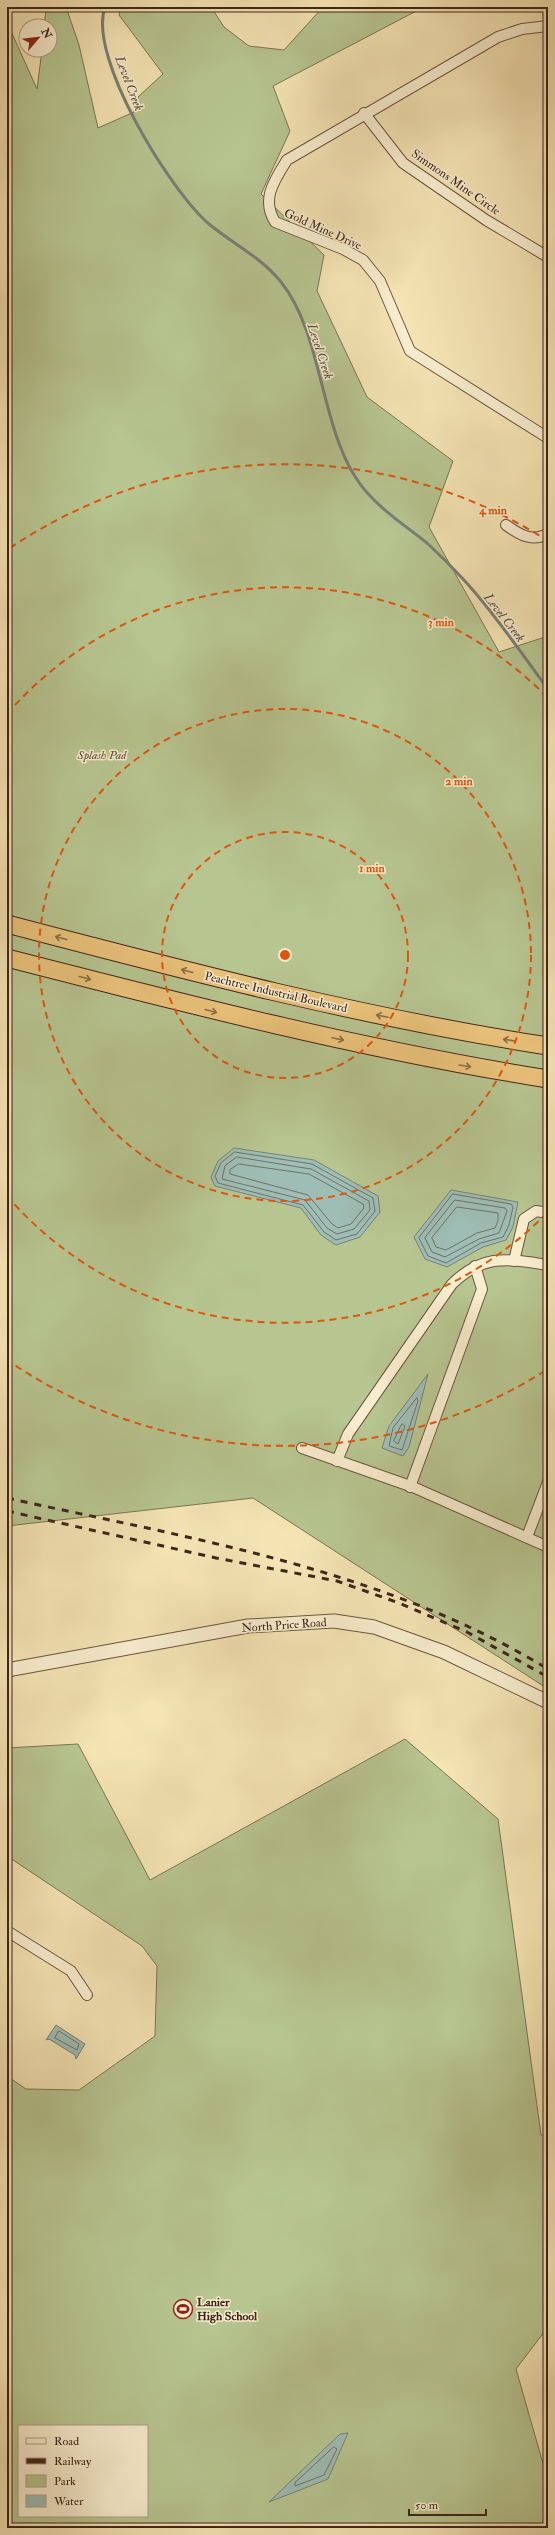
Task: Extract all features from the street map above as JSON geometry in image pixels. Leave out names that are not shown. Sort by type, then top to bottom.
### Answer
[{"type":"highway","name":"Peachtree Industrial Boulevard","points":[[7,924],[232,983],[458,1032],[548,1046]]},
{"type":"highway","points":[[7,958],[224,1014],[452,1064],[548,1079]]},
{"type":"street","name":"Gold Mine Drive","points":[[548,26],[522,29],[498,37],[364,113],[287,160],[272,184],[267,203],[275,222],[343,249],[363,260],[380,281],[410,351],[548,438]]},
{"type":"street","name":"Simmons Mine Circle","points":[[364,113],[403,163],[486,220],[548,257]]},
{"type":"street","points":[[506,525],[529,538],[548,534]]},
{"type":"street","points":[[514,1261],[524,1219],[536,1211],[548,1213]]},
{"type":"street","points":[[337,1461],[348,1434],[452,1284],[475,1266],[495,1259],[548,1265]]},
{"type":"street","points":[[410,1487],[482,1289],[475,1266]]},
{"type":"street","points":[[302,1448],[410,1487],[548,1547]]},
{"type":"street","points":[[527,1537],[548,1482]]},
{"type":"street","name":"North Price Road","points":[[7,1670],[248,1626],[334,1621],[374,1626],[444,1652],[548,1702]]},
{"type":"street","points":[[7,1931],[71,1971],[87,1995]]},
{"type":"green space","name":"Splash Pad","points":[[49,7],[66,7],[79,45],[98,128],[134,112],[138,97],[163,74],[119,15],[121,7],[211,7],[224,27],[249,46],[284,50],[323,7],[424,7],[273,86],[290,131],[261,194],[324,255],[317,291],[367,397],[453,461],[429,527],[499,652],[548,636],[548,1689],[253,1498],[7,1526],[7,27],[10,29],[18,47],[18,58],[23,58],[37,89],[41,58],[58,58],[58,18],[45,18],[46,10]]},
{"type":"green space","points":[[405,1739],[498,1819],[541,2135],[548,2135],[548,2327],[516,2369],[548,2481],[548,2528],[7,2528],[7,2076],[26,2089],[79,2090],[155,2036],[157,1966],[142,1946],[7,1856],[7,1748],[78,1744],[150,1880]]},
{"type":"water","points":[[234,1148],[314,1160],[378,1196],[380,1212],[360,1237],[336,1245],[321,1235],[301,1208],[215,1186],[211,1177],[218,1161]]},
{"type":"water","points":[[451,1190],[518,1202],[513,1227],[506,1240],[483,1247],[447,1267],[425,1259],[414,1237]]},
{"type":"water","points":[[428,1374],[409,1447],[403,1456],[382,1448],[389,1426]]},
{"type":"water","points":[[56,2025],[85,2044],[76,2059],[75,2055],[49,2039],[46,2040]]},
{"type":"water","points":[[348,2433],[328,2479],[269,2502],[340,2434]]},
{"type":"waterway","name":"Level Creek","points":[[105,7],[103,29],[108,58],[120,89],[136,122],[174,184],[193,208],[209,224],[265,265],[281,282],[295,303],[305,326],[335,431],[344,456],[356,478],[379,505],[427,543],[463,579],[496,619],[548,689]]},
{"type":"railway","points":[[7,1498],[216,1544],[285,1561],[353,1582],[420,1606],[485,1635],[548,1669]]},
{"type":"railway","points":[[7,1511],[216,1558],[337,1581],[399,1603],[467,1632],[548,1677]]},
{"type":"place","name":"Lanier High School","points":[[183,2309]]}]
